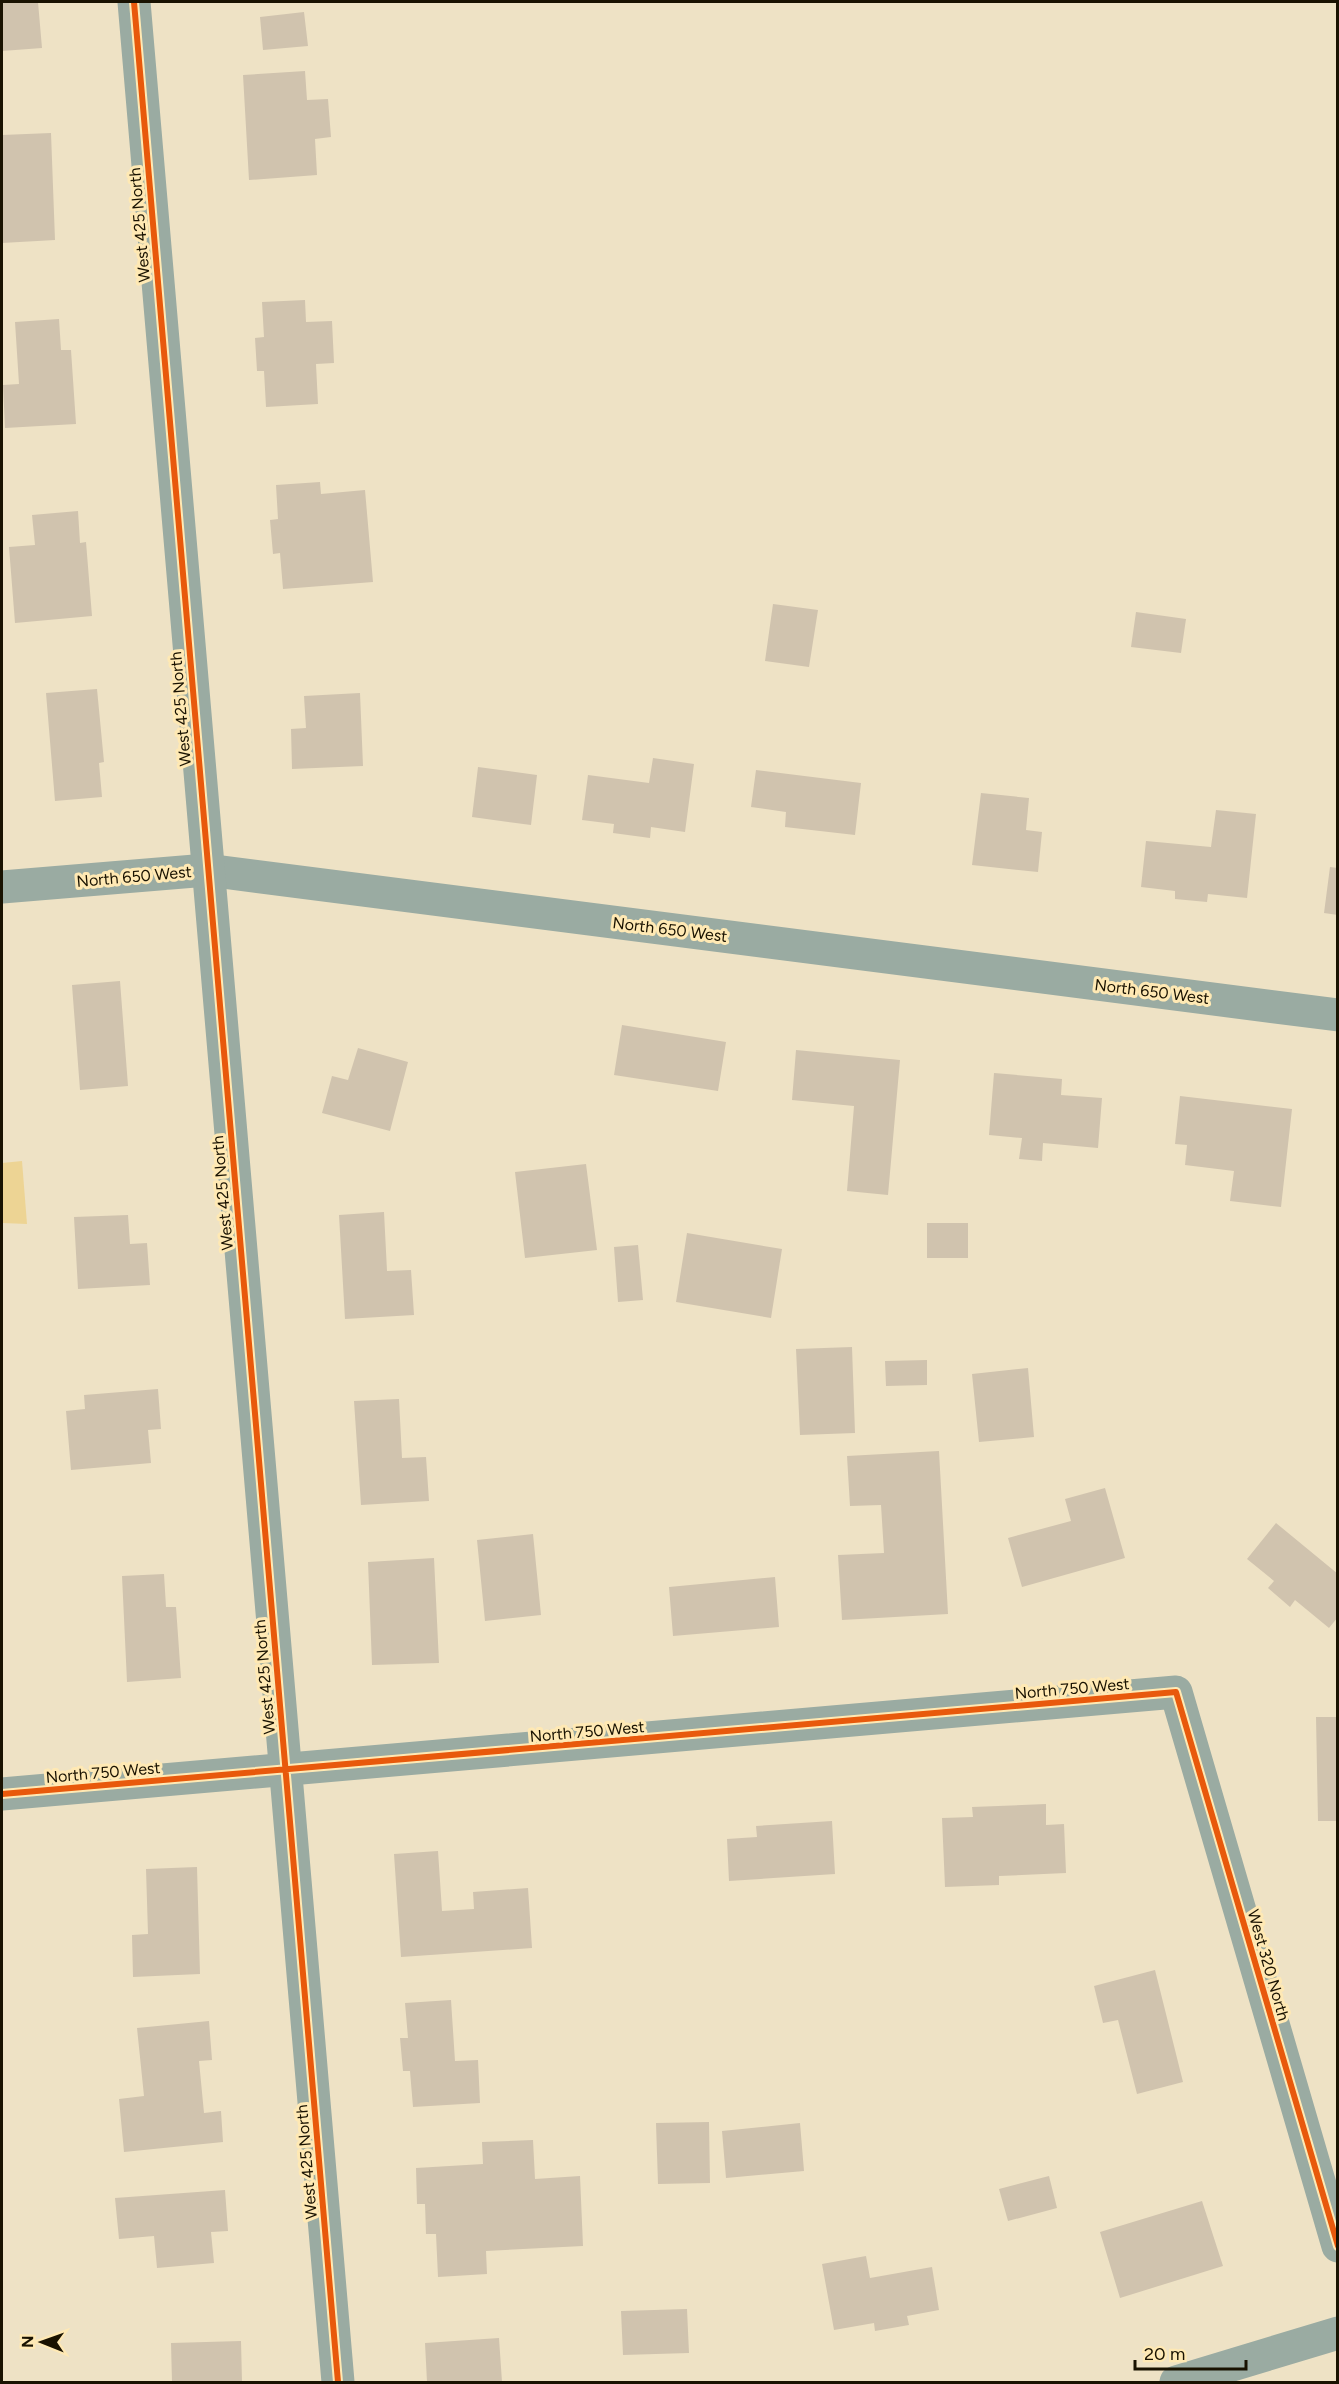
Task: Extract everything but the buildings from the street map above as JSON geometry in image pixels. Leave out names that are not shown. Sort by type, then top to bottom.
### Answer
[{"type":"street","name":"West 425 North","points":[[134,2],[338,2382]]},
{"type":"street","name":"North 650 West","points":[[2,887],[207,870],[1338,1015]]},
{"type":"street","name":"North 750 West","points":[[2,1794],[1176,1692]]},
{"type":"street","name":"West 320 North","points":[[1176,1692],[1338,2246]]},
{"type":"street","points":[[1176,2382],[1338,2333]]},
{"type":"shaded area","points":[[22,1161],[27,1224],[2,1223],[2,1163]]},
{"type":"cycle path","points":[[134,2],[338,2382]]},
{"type":"cycle path","points":[[2,1794],[1176,1692],[1338,2246]]}]
